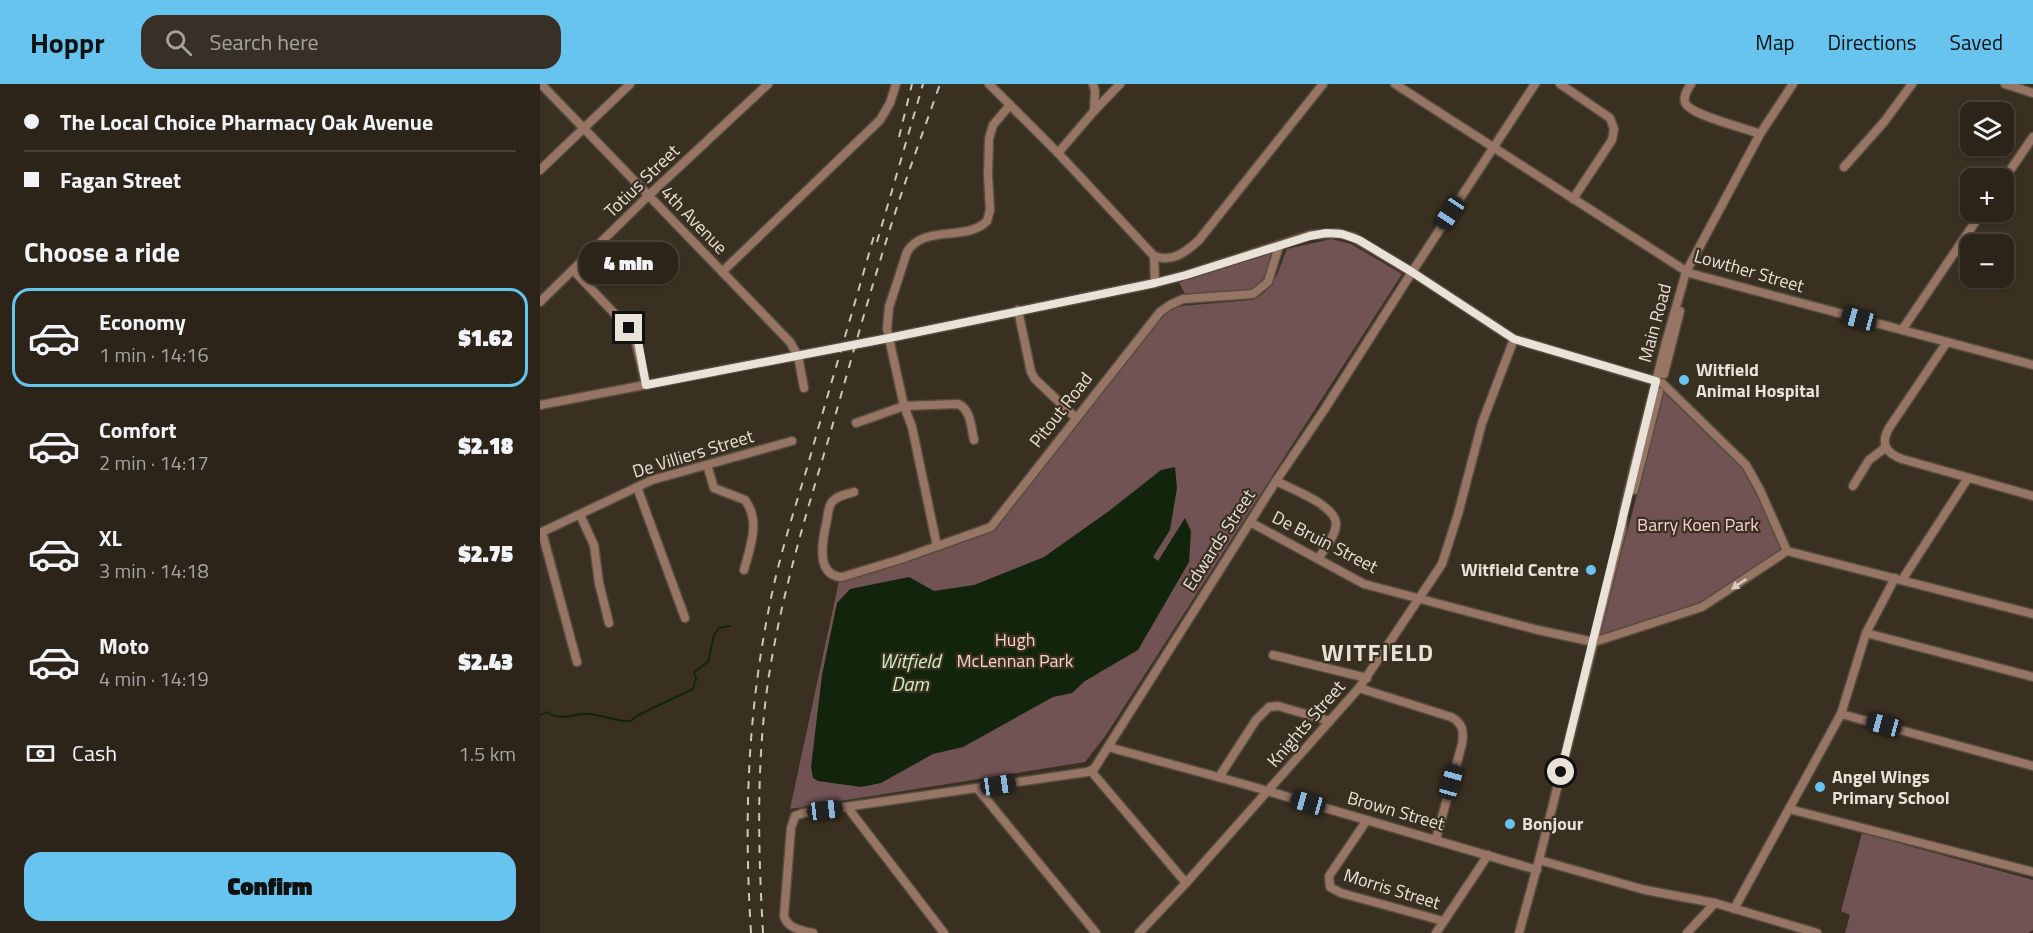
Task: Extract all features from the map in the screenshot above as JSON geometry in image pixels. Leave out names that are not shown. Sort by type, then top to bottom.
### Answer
[{"type":"street","name":"4th Avenue","points":[[541,84],[790,342],[798,356],[804,388]]},
{"type":"street","points":[[540,170],[630,84]]},
{"type":"street","name":"Totius Street","points":[[540,302],[648,196],[768,84]]},
{"type":"street","points":[[722,272],[880,120],[890,103],[896,84]]},
{"type":"street","points":[[989,84],[1058,153],[1085,185],[1154,256],[1162,259],[1174,257],[1189,250],[1199,240],[1323,84]]},
{"type":"street","points":[[1093,84],[1094,111]]},
{"type":"street","points":[[1058,153],[1120,84]]},
{"type":"street","name":"Lowther Street","points":[[1395,84],[1494,149],[1688,270],[2033,365]]},
{"type":"street","name":"Edwards Street","points":[[1090,771],[1108,747],[1276,481],[1535,84]]},
{"type":"street","points":[[1560,84],[1610,118],[1614,129],[1612,140],[1574,199]]},
{"type":"street","points":[[1691,84],[1684,100],[1692,111],[1760,134]]},
{"type":"street","name":"Main Road","points":[[1519,933],[1537,870],[1622,529],[1628,516],[1688,270],[1760,134],[1793,84]]},
{"type":"street","points":[[1844,167],[1884,122],[1912,84]]},
{"type":"street","points":[[2004,84],[2033,93]]},
{"type":"street","points":[[937,546],[912,427],[904,406],[889,338],[887,321],[889,308],[911,245],[922,238],[978,228],[989,219],[989,139],[993,125],[1011,105]]},
{"type":"street","points":[[2012,168],[2033,137]]},
{"type":"street","points":[[1902,330],[1975,222]]},
{"type":"street","points":[[540,405],[889,338],[1155,283],[1317,234],[1342,234],[1359,240],[1412,272],[1514,339],[1659,382],[1746,465],[1765,499],[1787,551]]},
{"type":"street","name":"Pitout Road","points":[[854,492],[838,497],[829,506],[822,553],[827,569],[836,576],[842,577],[991,527],[1160,312],[1170,304],[1186,299],[1253,294],[1268,282],[1280,246]]},
{"type":"street","points":[[1154,256],[1155,283]]},
{"type":"street","points":[[573,270],[634,334],[638,341],[646,385]]},
{"type":"street","points":[[1018,310],[1031,372],[1035,379],[1076,418]]},
{"type":"street","name":"Knights Street","points":[[1139,933],[1359,688],[1442,564],[1447,553],[1479,431],[1514,339]]},
{"type":"street","points":[[1853,486],[1872,456],[1885,445],[1889,428],[1947,342]]},
{"type":"street","points":[[856,423],[904,406],[949,403],[963,406],[968,412],[974,440]]},
{"type":"street","name":"De Villiers Street","points":[[541,533],[637,487],[666,476],[792,441]]},
{"type":"street","points":[[1885,445],[1892,455],[1902,459],[2033,496]]},
{"type":"street","points":[[707,465],[714,488],[745,500],[748,504],[754,532],[744,570]]},
{"type":"street","points":[[1734,909],[1841,714],[1866,633],[1899,579],[1968,478]]},
{"type":"street","points":[[1276,481],[1326,507],[1335,518],[1335,531],[1318,559]]},
{"type":"street","points":[[637,487],[685,618]]},
{"type":"street","points":[[580,514],[594,544],[598,583],[609,623]]},
{"type":"street","name":"De Bruin Street","points":[[1251,522],[1361,582],[1594,642]]},
{"type":"street","points":[[541,533],[578,662]]},
{"type":"street","points":[[1594,642],[1702,607],[1787,551],[2033,614]]},
{"type":"street","points":[[1866,633],[2033,677]]},
{"type":"street","points":[[1273,655],[1366,678]]},
{"type":"street","points":[[1359,688],[1451,717],[1462,729],[1462,744],[1436,839]]},
{"type":"street","points":[[1219,777],[1256,720],[1269,707],[1278,706],[1330,721]]},
{"type":"street","points":[[1841,714],[2033,766]]},
{"type":"street","name":"Brown Street","points":[[1108,747],[1367,819],[1537,870]]},
{"type":"street","points":[[813,933],[791,927],[786,923],[784,916],[791,828],[795,816],[1090,771],[1186,883]]},
{"type":"street","points":[[977,788],[1096,933]]},
{"type":"street","points":[[848,808],[944,933]]},
{"type":"street","points":[[1789,808],[2033,872]]},
{"type":"street","name":"Morris Street","points":[[1367,819],[1329,876],[1330,887],[1341,893],[1443,921],[1488,855]]},
{"type":"street","points":[[1539,860],[1645,890],[1715,903],[1789,930],[1817,933]]},
{"type":"street","points":[[1687,933],[1715,903]]},
{"type":"street","points":[[1436,933],[1443,921]]},
{"type":"green space","name":"Hugh McLennan Park","points":[[1331,239],[1351,244],[1402,274],[1106,735],[1085,762],[790,809],[839,581],[991,530],[1158,316],[1181,306],[1252,300],[1260,296],[1271,285],[1287,249]]},
{"type":"green space","points":[[1276,252],[1260,286],[1250,291],[1186,296],[1179,282]]},
{"type":"green space","name":"Barry Koen Park","points":[[1664,387],[1746,472],[1784,548],[1698,605],[1598,637],[1632,514]]},
{"type":"green space","points":[[1862,833],[2033,880],[2033,930],[2028,933],[1845,933],[1850,915],[1841,911]]},
{"type":"water","name":"Witfield Dam","points":[[1175,467],[1177,488],[1170,530],[1153,557],[1158,561],[1185,518],[1191,531],[1189,562],[1138,650],[1085,681],[1072,693],[1053,697],[963,747],[933,754],[881,783],[861,787],[818,781],[813,778],[811,767],[822,675],[837,603],[850,589],[909,577],[934,591],[974,585],[1044,557],[1109,511],[1161,470]]},
{"type":"waterway","points":[[540,715],[547,712],[561,717],[590,714],[631,721],[638,715],[693,689],[696,679],[694,672],[708,662],[714,635],[719,628],[730,626]]},
{"type":"railway","points":[[899,137],[912,84]]},
{"type":"railway","points":[[877,242],[923,84]]},
{"type":"railway","points":[[763,933],[759,836],[760,772],[765,707],[774,644],[804,524],[880,261],[940,84]]},
{"type":"railway","points":[[751,933],[748,851],[749,770],[762,649],[781,555],[875,232]]},
{"type":"place","name":"Witfield Animal Hospital","points":[[1684,380]]},
{"type":"place","name":"Witfield Centre","points":[[1591,570]]},
{"type":"place","name":"Angel Wings Primary School","points":[[1820,787]]},
{"type":"place","name":"Bonjour","points":[[1510,824]]},
{"type":"district","name":"WITFIELD","points":[[1378,653]]},
{"type":"route","points":[[629,328],[638,341],[646,385],[1155,283],[1310,236],[1337,233],[1353,237],[1412,272],[1514,339],[1656,381],[1623,515],[1622,529],[1561,772]]}]
